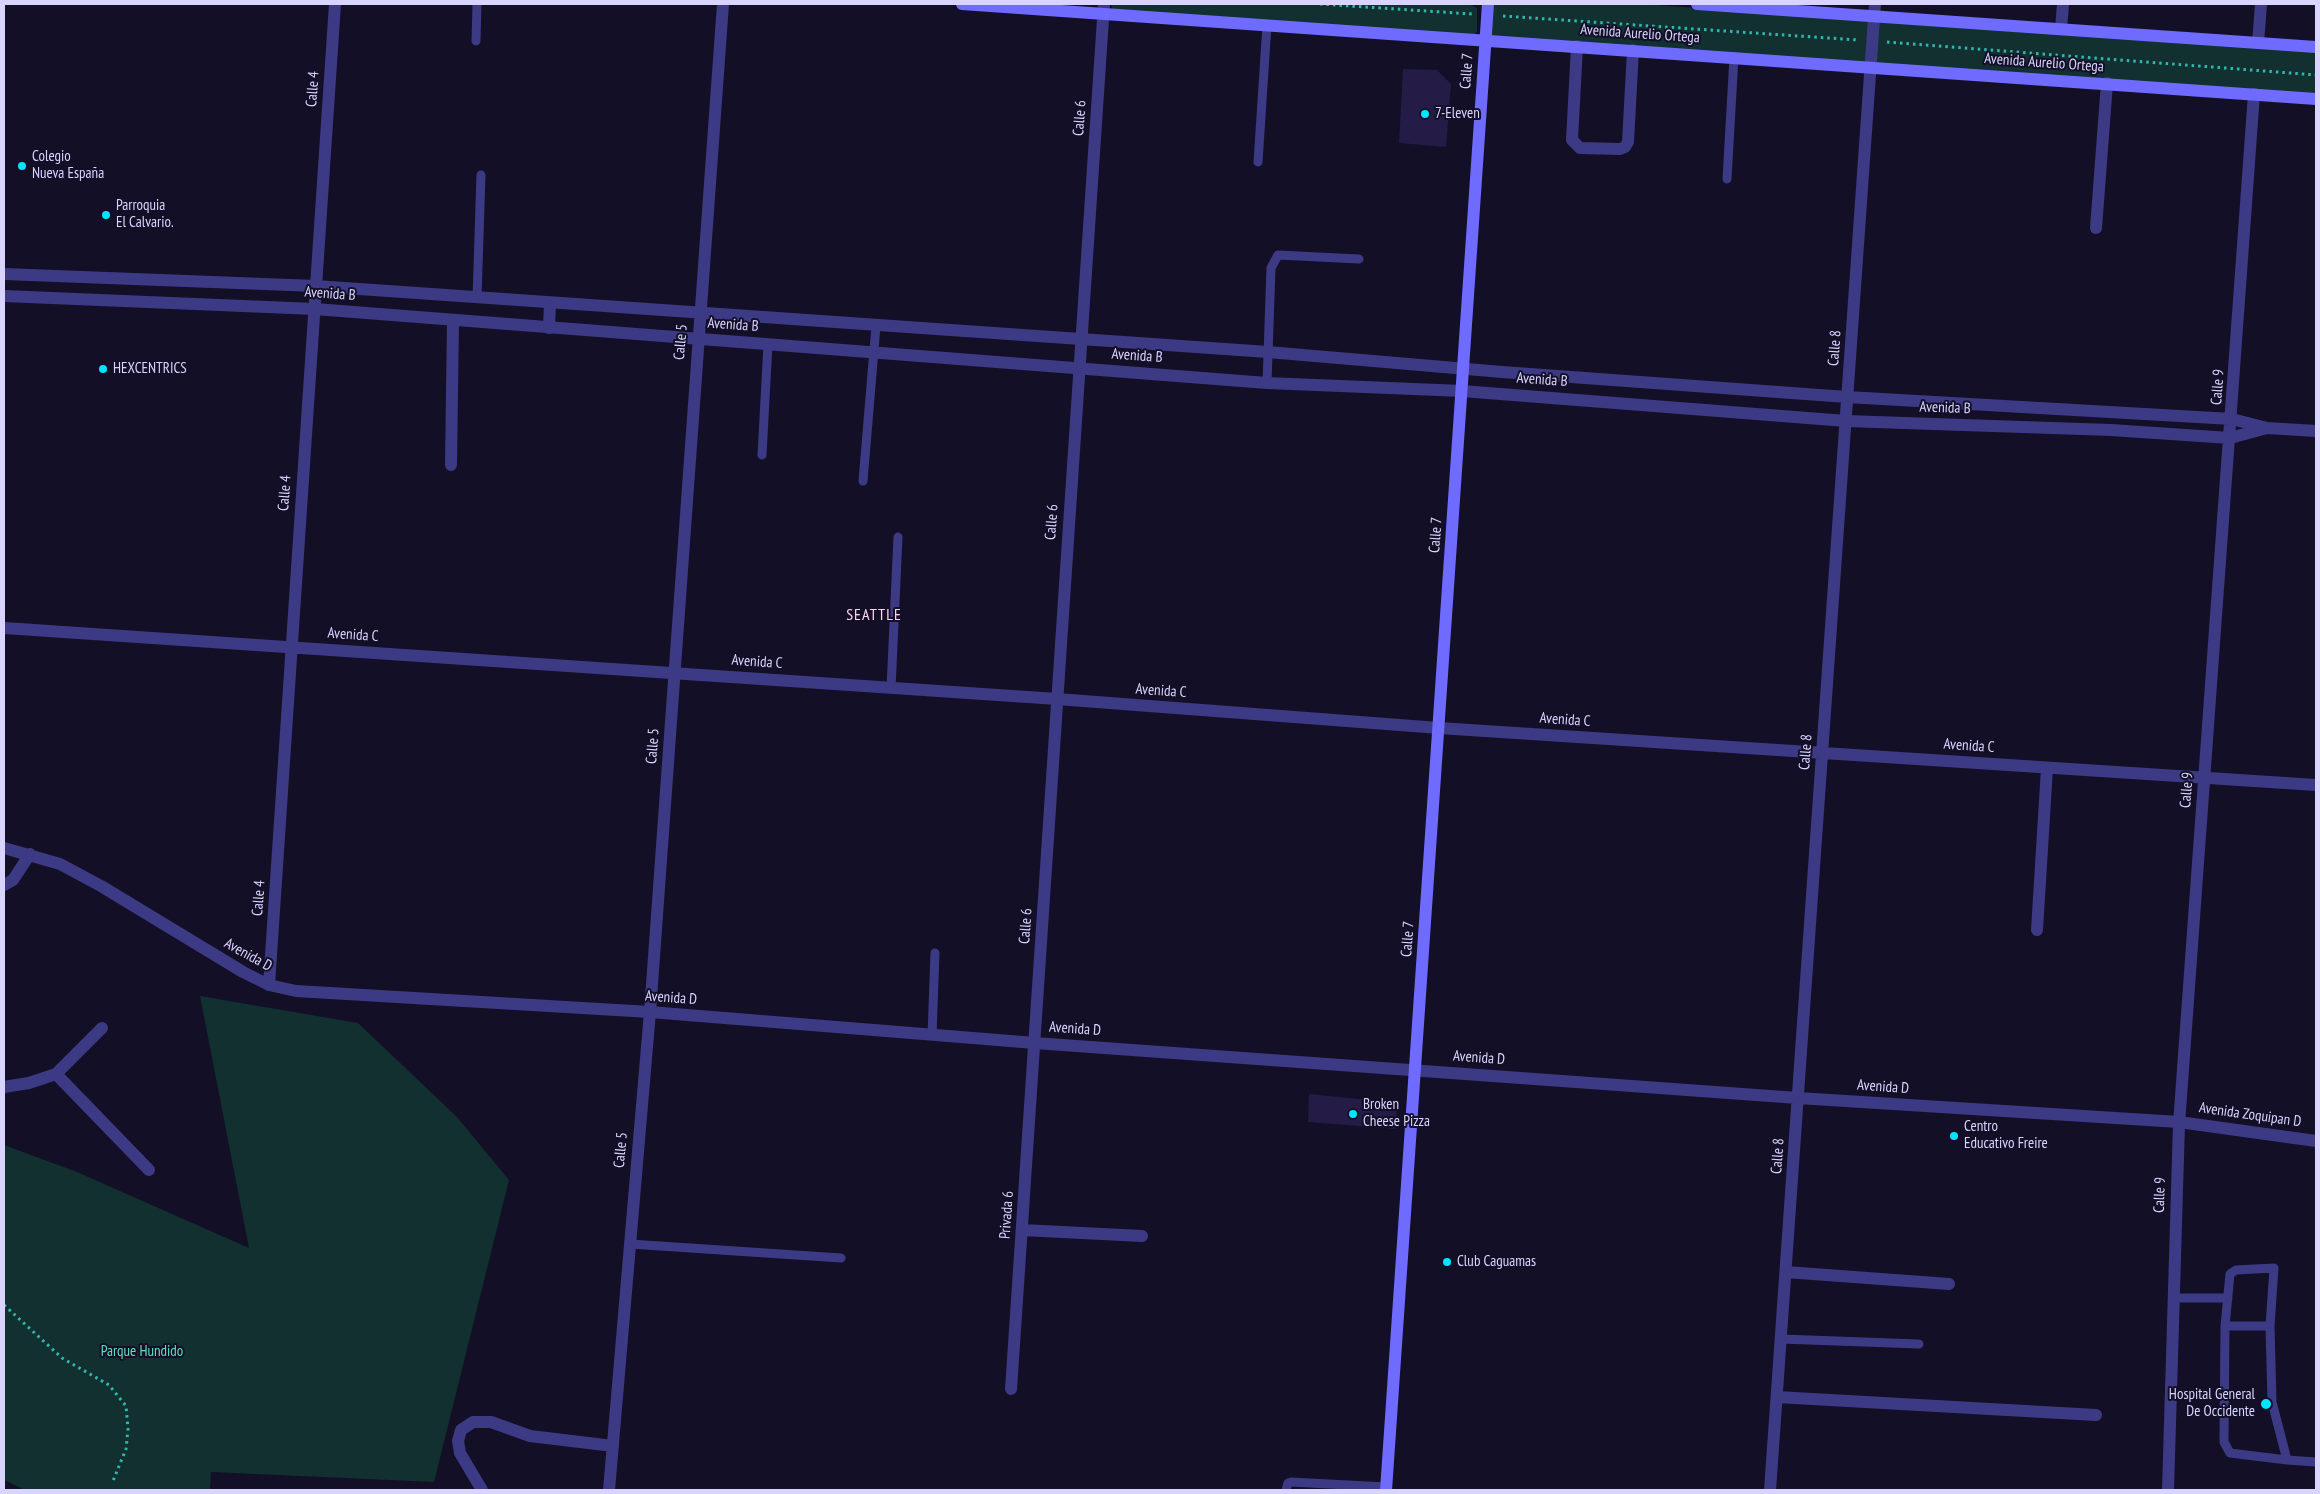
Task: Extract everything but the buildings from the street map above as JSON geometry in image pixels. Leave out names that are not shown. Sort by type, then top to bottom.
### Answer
[{"type":"main road","name":"Avenida Aurelio Ortega","points":[[962,4],[1104,8],[1267,24],[2316,99]]},
{"type":"main road","points":[[1697,4],[1875,10],[2062,29],[2316,47]]},
{"type":"main road","name":"Calle 7","points":[[1386,1489],[1487,9]]},
{"type":"street","name":"Calle 4","points":[[268,985],[335,4]]},
{"type":"street","name":"Calle 5","points":[[609,1490],[650,1012],[697,339],[723,4]]},
{"type":"street","points":[[2062,29],[2063,4]]},
{"type":"street","points":[[2258,43],[2261,4]]},
{"type":"street","name":"Calle 6","points":[[1035,1043],[1078,368],[1104,8]]},
{"type":"street","name":"Calle 8","points":[[1770,1490],[1875,10]]},
{"type":"street","points":[[1577,46],[1572,140],[1580,148],[1620,149],[1625,147],[1628,142],[1632,50]]},
{"type":"street","points":[[2096,228],[2107,83]]},
{"type":"street","name":"Calle 9","points":[[2168,1490],[2179,1122],[2232,419],[2254,94]]},
{"type":"street","name":"Avenida B","points":[[4,274],[316,286],[1268,352],[1687,386],[2232,419],[2267,428],[2316,431]]},
{"type":"street","name":"Avenida B","points":[[4,296],[315,309],[1267,383],[1462,391],[1846,421],[2111,430],[2230,438],[2267,428]]},
{"type":"street","points":[[549,328],[550,303]]},
{"type":"street","points":[[451,465],[453,321]]},
{"type":"street","points":[[1685,408],[1687,386]]},
{"type":"street","points":[[2111,430],[2113,411]]},
{"type":"street","name":"Avenida C","points":[[4,628],[1057,699],[1439,728],[2316,785]]},
{"type":"street","points":[[2037,930],[2048,768]]},
{"type":"street","name":"Avenida D","points":[[4,848],[60,864],[101,886],[190,941],[268,985],[296,991],[650,1012],[1035,1043],[1798,1098],[2179,1122]]},
{"type":"street","points":[[4,885],[13,880],[30,854]]},
{"type":"street","points":[[4,1086],[29,1083],[56,1074],[102,1028]]},
{"type":"street","name":"Privada 6","points":[[1011,1389],[1035,1043]]},
{"type":"street","points":[[56,1074],[149,1170]]},
{"type":"street","name":"Avenida Zoquipan D","points":[[2179,1122],[2316,1141]]},
{"type":"street","points":[[1022,1230],[1142,1236]]},
{"type":"street","points":[[1786,1272],[1949,1284]]},
{"type":"street","points":[[1777,1396],[2096,1415]]},
{"type":"street","points":[[482,1490],[460,1452],[458,1442],[461,1430],[473,1422],[491,1422],[530,1436],[613,1446]]},
{"type":"lane","points":[[476,41],[477,4]]},
{"type":"lane","points":[[1258,162],[1267,24]]},
{"type":"lane","points":[[1727,179],[1734,57]]},
{"type":"lane","points":[[477,298],[481,175]]},
{"type":"lane","points":[[1267,383],[1271,268],[1278,256],[1359,259]]},
{"type":"lane","points":[[863,481],[876,326]]},
{"type":"lane","points":[[762,455],[768,344]]},
{"type":"lane","points":[[892,688],[898,537]]},
{"type":"lane","points":[[932,1035],[935,953]]},
{"type":"lane","points":[[630,1244],[841,1258]]},
{"type":"lane","points":[[2287,1460],[2272,1402],[2270,1326],[2274,1268],[2236,1270],[2230,1274],[2225,1326],[2224,1442],[2230,1454],[2287,1460],[2316,1462]]},
{"type":"lane","points":[[2173,1298],[2228,1298]]},
{"type":"lane","points":[[2225,1326],[2270,1326]]},
{"type":"lane","points":[[1781,1339],[1920,1344]]},
{"type":"lane","points":[[1286,1490],[1288,1483],[1292,1482],[1386,1489]]},
{"type":"path","points":[[1320,4],[1487,9],[2316,75]]},
{"type":"path","points":[[4,1304],[62,1358],[109,1384],[126,1406],[128,1429],[126,1449],[114,1481]]},
{"type":"green space","points":[[1111,4],[1470,4],[1477,8],[1477,32],[1470,38],[1114,13]]},
{"type":"green space","points":[[1493,4],[1641,4],[2316,51],[2316,97],[1488,38]]},
{"type":"green space","name":"Parque Hundido","points":[[200,996],[358,1023],[457,1117],[509,1180],[434,1482],[211,1472],[210,1490],[25,1490],[4,1480],[4,1145],[77,1172],[249,1248]]},
{"type":"place","name":"7-Eleven","points":[[1425,114]]},
{"type":"place","name":"Colegio Nueva España","points":[[22,166]]},
{"type":"place","name":"Parroquia El Calvario.","points":[[106,215]]},
{"type":"place","name":"HEXCENTRICS","points":[[103,369]]},
{"type":"place","name":"Broken Cheese Pizza","points":[[1353,1114]]},
{"type":"place","name":"Centro Educativo Freire","points":[[1954,1136]]},
{"type":"place","name":"Club Caguamas","points":[[1447,1262]]},
{"type":"place","name":"Hospital General De Occidente","points":[[2266,1404]]},
{"type":"district","name":"SEATTLE","points":[[874,615]]}]
